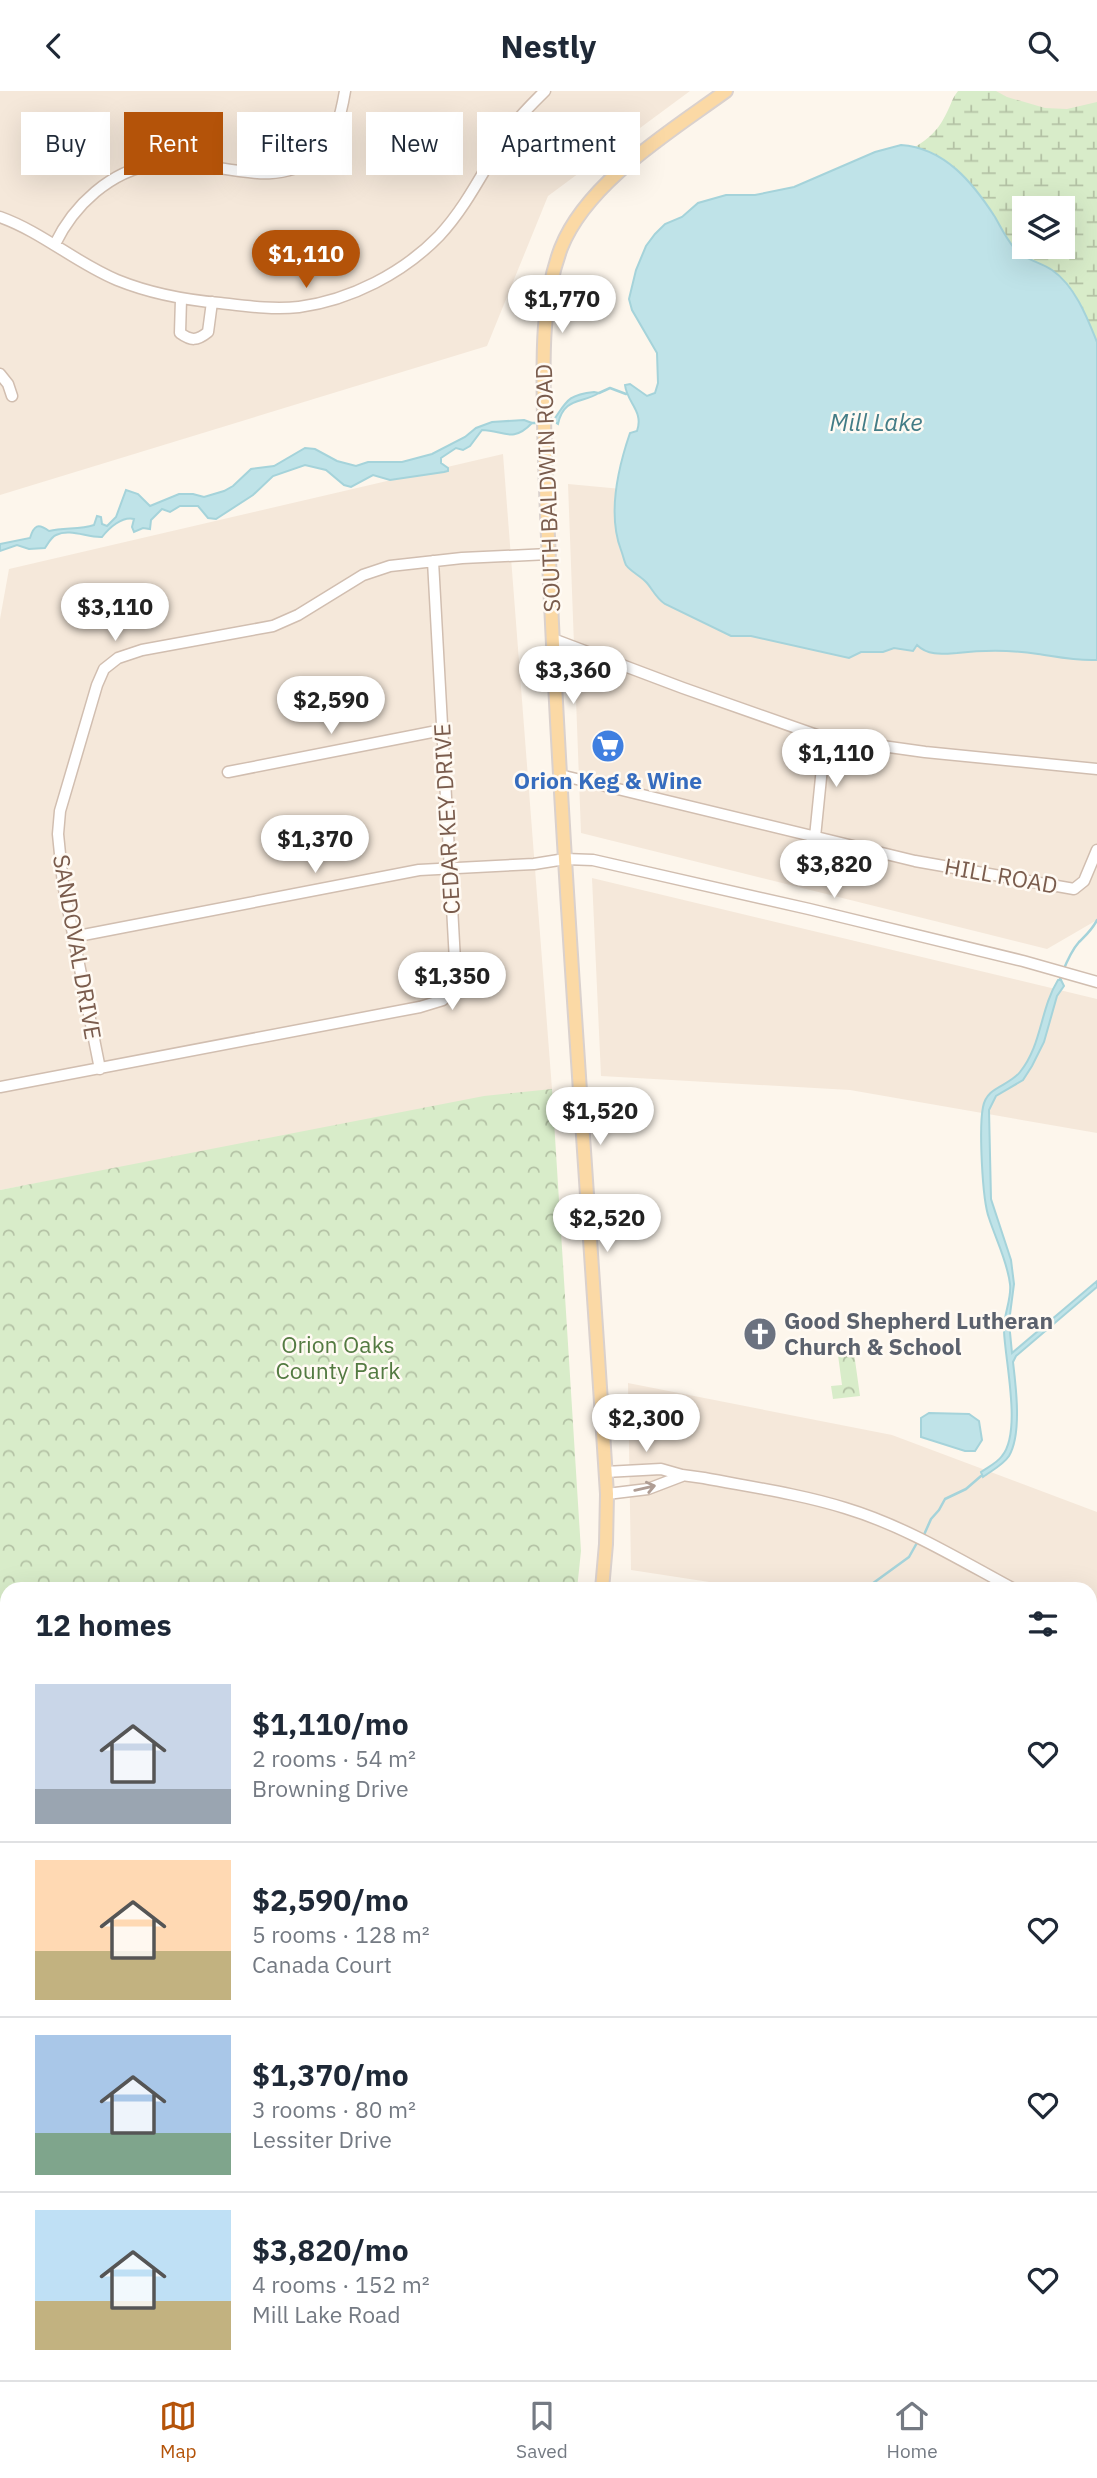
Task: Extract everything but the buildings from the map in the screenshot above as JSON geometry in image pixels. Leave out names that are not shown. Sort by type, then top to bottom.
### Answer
[{"type":"main road","name":"SOUTH BALDWIN ROAD","points":[[603,1582],[607,1494],[565,859],[549,554],[543,361],[548,300],[561,248],[573,226],[612,177],[726,91]]},
{"type":"street","points":[[55,244],[74,213],[92,193],[131,171],[155,164],[184,163],[275,174],[307,164],[321,152],[334,134],[345,91]]},
{"type":"street","points":[[0,217],[55,244],[117,280],[181,299],[259,307],[299,307],[334,299],[356,291],[411,261],[438,236],[460,211],[508,132],[524,111],[545,91]]},
{"type":"street","points":[[181,299],[180,333],[190,339],[200,339],[208,332],[212,302]]},
{"type":"street","points":[[0,374],[8,384],[12,396]]},
{"type":"street","name":"SANDOVAL DRIVE","points":[[100,1069],[59,860],[60,811],[104,669],[118,659],[142,650],[273,626],[298,615],[363,575],[390,566],[549,554]]},
{"type":"street","name":"CEDAR KEY DRIVE","points":[[0,1087],[369,1018],[443,1000],[451,990],[455,977],[433,561]]},
{"type":"street","points":[[553,639],[747,712],[825,738],[925,752],[1097,769]]},
{"type":"street","points":[[228,772],[442,730]]},
{"type":"street","points":[[815,837],[825,738]]},
{"type":"street","name":"HILL ROAD","points":[[561,775],[939,865],[1074,889],[1084,881],[1097,850]]},
{"type":"street","points":[[73,937],[412,872],[534,864],[565,859],[593,860],[1023,961],[1097,982]]},
{"type":"street","points":[[605,1472],[661,1469],[844,1507],[931,1545],[1001,1582]]},
{"type":"street","points":[[607,1494],[648,1489],[682,1475]]},
{"type":"shaded area","points":[[0,91],[690,91],[640,128],[640,112],[477,112],[477,175],[576,175],[548,196],[487,346],[0,495]]},
{"type":"shaded area","points":[[964,91],[1097,91],[1097,117],[1046,136]]},
{"type":"shaded area","points":[[503,454],[552,1089],[0,1190],[0,619],[9,569]]},
{"type":"shaded area","points":[[568,484],[1097,533],[1097,920],[1047,949],[581,833]]},
{"type":"shaded area","points":[[592,878],[1097,999],[1097,1133],[850,1090],[601,1076]]},
{"type":"shaded area","points":[[628,1383],[892,1435],[1097,1512],[1097,1582],[709,1582],[631,1570]]},
{"type":"green space","points":[[958,91],[996,91],[1045,108],[1067,109],[1097,102],[1097,342],[1070,287],[1051,271],[1029,259],[1075,259],[1075,196],[1012,196],[1012,245],[963,176],[935,154],[915,147],[928,138],[946,114]]},
{"type":"green space","name":"Orion Oaks County Park","points":[[552,1089],[581,1551],[578,1582],[0,1582],[0,1190],[484,1096]]},
{"type":"green space","points":[[854,1353],[860,1396],[833,1399],[831,1386],[842,1385],[838,1355]]},
{"type":"water","name":"Mill Lake","points":[[901,145],[917,148],[944,160],[956,169],[995,217],[1012,245],[1012,259],[1029,259],[1052,270],[1067,284],[1089,322],[1097,342],[1097,660],[1008,651],[946,654],[926,651],[917,645],[913,651],[894,648],[883,652],[861,652],[849,658],[751,636],[731,636],[665,604],[625,563],[615,521],[616,491],[630,433],[637,431],[639,424],[637,412],[625,385],[630,384],[647,396],[655,393],[658,383],[657,353],[632,310],[629,299],[636,270],[646,246],[665,224],[682,217],[698,203],[726,195],[755,195],[794,187],[875,152]]},
{"type":"water","points":[[599,393],[564,409],[558,424],[553,421],[573,397]]},
{"type":"water","points":[[524,420],[532,423],[519,433],[482,430],[470,446],[463,450],[456,448],[441,458],[441,463],[448,468],[448,471],[444,472],[390,480],[373,475],[351,487],[344,485],[326,470],[305,465],[273,476],[253,495],[216,519],[208,518],[198,506],[180,506],[170,512],[162,509],[151,520],[150,529],[143,528],[134,532],[134,519],[125,519],[116,523],[102,537],[61,533],[53,537],[45,548],[29,549],[17,545],[0,551],[0,544],[30,538],[37,527],[49,531],[88,527],[94,525],[97,516],[101,517],[102,524],[107,526],[116,517],[126,490],[138,494],[150,506],[179,494],[204,497],[233,486],[251,469],[274,466],[305,448],[315,449],[337,461],[356,466],[368,462],[402,462],[432,454],[465,437],[476,428],[492,422]]},
{"type":"water","points":[[1058,980],[1061,980],[1064,986],[1057,996],[1044,1042],[1032,1066],[1023,1080],[996,1096],[989,1110],[991,1199],[1011,1260],[1014,1284],[1009,1322],[1012,1353],[1097,1281],[1097,1287],[1016,1356],[1013,1362],[1017,1423],[1013,1447],[1004,1462],[983,1477],[981,1472],[1000,1458],[1008,1445],[1012,1414],[1004,1331],[1010,1284],[987,1209],[981,1146],[983,1107],[989,1095],[1015,1077],[1027,1061]]},
{"type":"water","points":[[929,1413],[969,1414],[979,1421],[982,1440],[975,1451],[965,1451],[921,1437],[921,1418]]},
{"type":"waterway","points":[[599,393],[610,388],[626,394]]},
{"type":"waterway","points":[[532,423],[539,423]]},
{"type":"waterway","points":[[1061,980],[1073,950],[1097,920]]},
{"type":"waterway","points":[[923,1537],[945,1499],[966,1489],[981,1476]]},
{"type":"waterway","points":[[875,1582],[909,1557],[918,1541]]},
{"type":"place","name":"Orion Keg & Wine","points":[[608,746]]},
{"type":"place","name":"Good Shepherd Lutheran Church & School","points":[[760,1334]]}]
